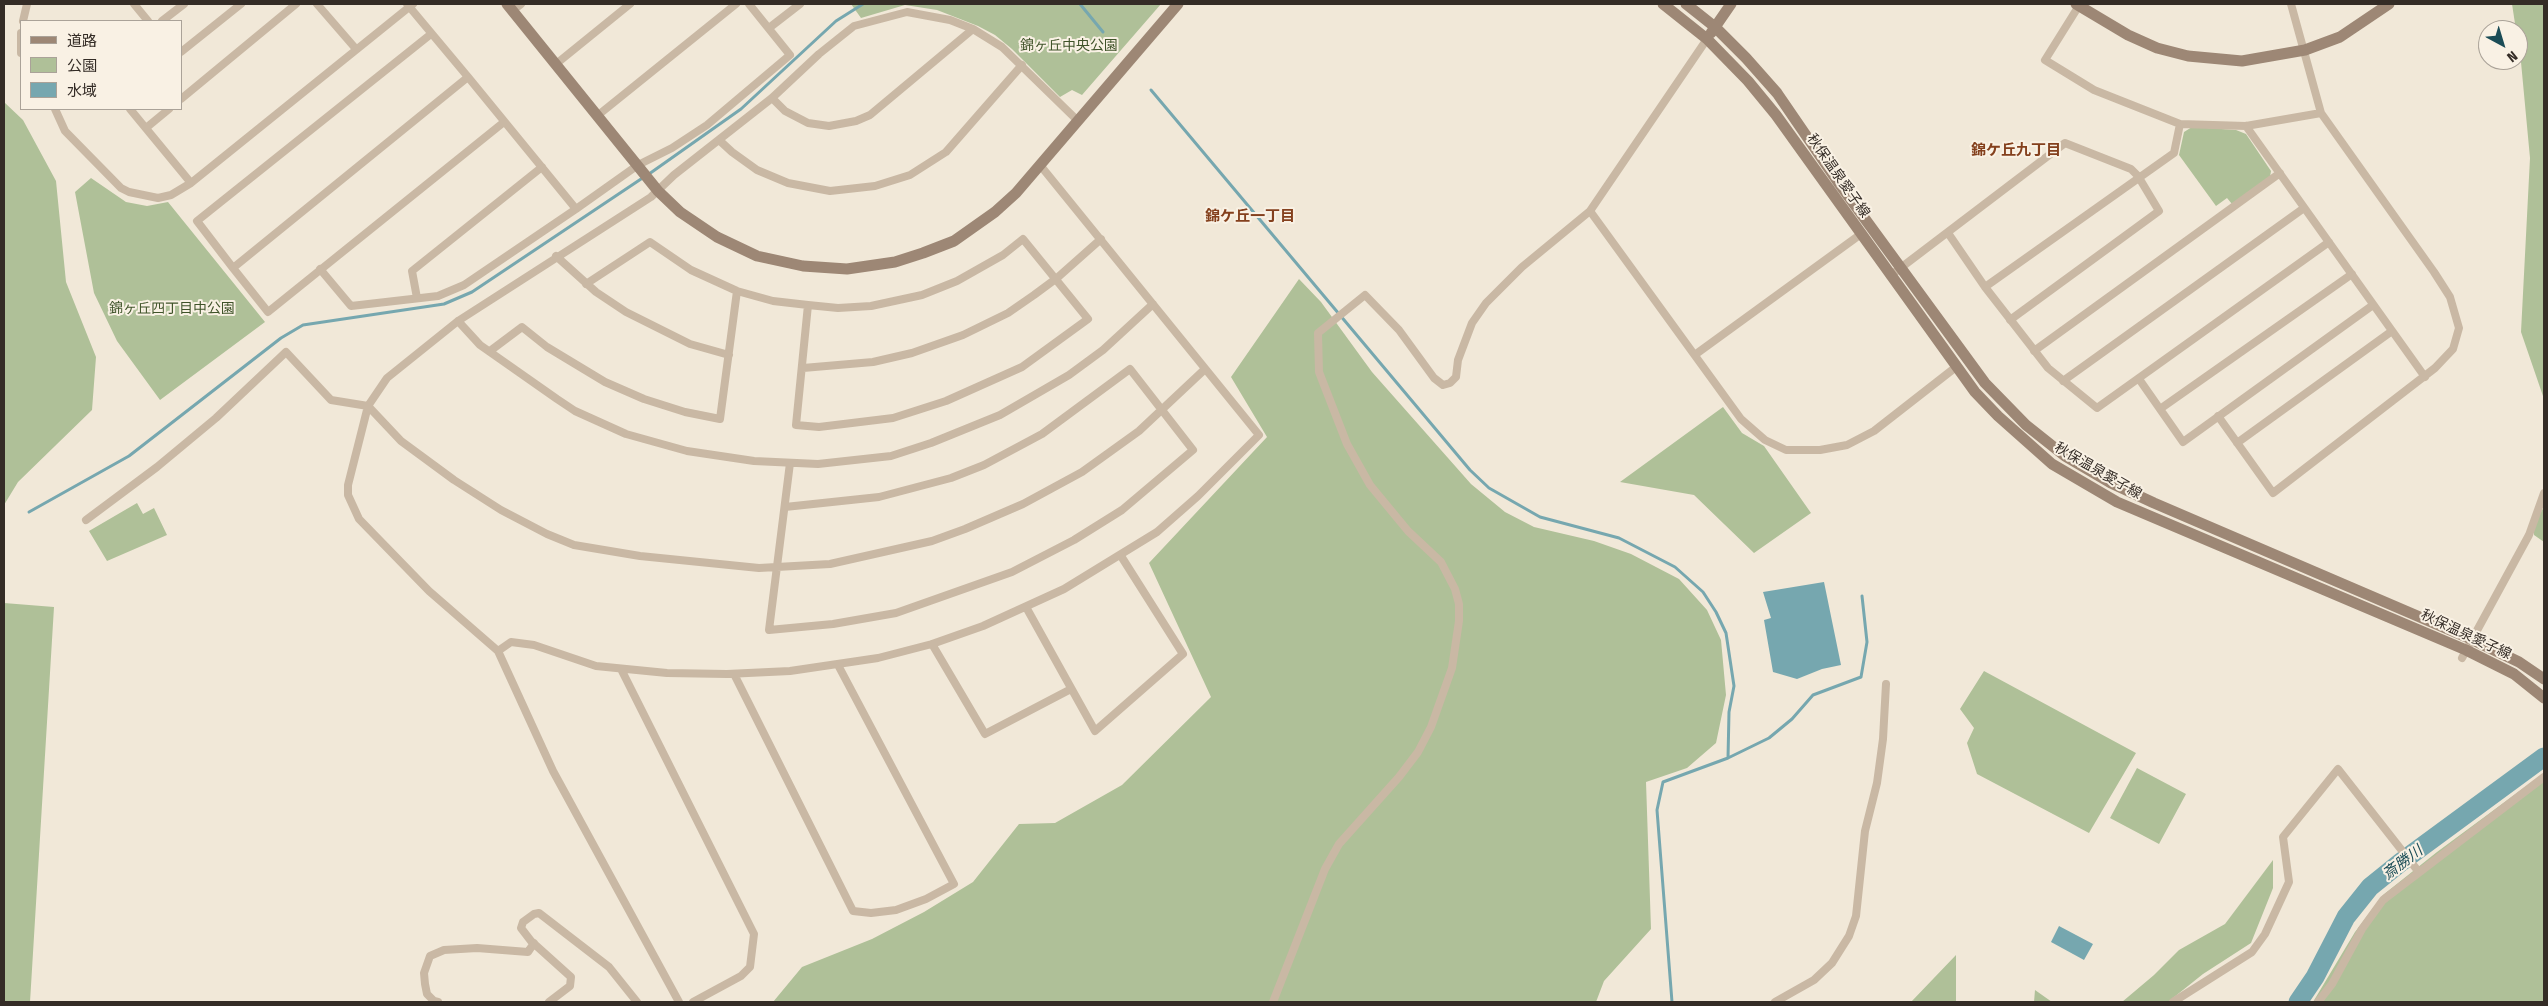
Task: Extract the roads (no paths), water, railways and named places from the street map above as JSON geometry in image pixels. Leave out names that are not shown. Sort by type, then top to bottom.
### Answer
[{"type":"main road","points":[[513,6],[556,64],[648,178],[680,212],[697,225],[757,256],[803,266],[847,268],[895,262],[954,241],[995,212],[1016,193],[1178,4]]},
{"type":"main road","name":"秋保温泉愛子線","points":[[1663,4],[1707,39],[1748,81],[1776,115],[1975,392],[2024,441],[2052,464],[2117,502],[2464,654],[2514,674],[2544,698]]},
{"type":"main road","name":"秋保温泉愛子線","points":[[1686,4],[1715,27],[1746,58],[1777,94],[1838,182],[1985,382],[2026,424],[2065,456],[2112,483],[2154,503],[2471,639],[2519,662],[2544,679]]},
{"type":"main road","points":[[1707,39],[1731,4]]},
{"type":"main road","points":[[2078,4],[2128,35],[2157,48],[2188,56],[2242,61],[2305,50],[2340,36],[2389,4]]},
{"type":"street","points":[[23,20],[27,4]]},
{"type":"street","points":[[134,4],[147,20]]},
{"type":"street","points":[[163,20],[184,4]]},
{"type":"street","points":[[182,51],[241,4]]},
{"type":"street","points":[[182,98],[296,4]]},
{"type":"street","points":[[317,4],[356,49]]},
{"type":"street","points":[[556,64],[630,4]]},
{"type":"street","points":[[598,116],[736,4]]},
{"type":"street","points":[[679,1002],[553,771],[498,652],[429,591],[359,519],[348,495],[348,485],[368,406],[387,378],[458,322],[556,256],[648,178],[672,148],[707,125],[790,55],[749,4]]},
{"type":"street","points":[[769,28],[800,4]]},
{"type":"street","points":[[2078,4],[2046,60],[2094,90],[2180,124],[2246,126],[2321,113]]},
{"type":"street","points":[[2218,416],[2273,493],[2446,359],[2457,339],[2459,328],[2455,308],[2434,272],[2321,113],[2291,4]]},
{"type":"street","points":[[56,110],[65,130],[121,188],[129,192],[158,198],[171,195],[191,183],[409,5],[576,209]]},
{"type":"street","points":[[320,269],[351,306],[438,296],[464,286],[576,209],[648,178],[674,175],[772,98],[825,48],[854,26],[907,12],[950,20],[974,30],[1002,47],[1078,122]]},
{"type":"street","points":[[772,98],[785,111],[808,123],[829,126],[856,121],[870,115],[974,30]]},
{"type":"street","points":[[431,34],[197,221],[268,312],[504,122]]},
{"type":"street","points":[[1273,1002],[1325,869],[1339,844],[1399,777],[1418,752],[1431,726],[1452,668],[1459,621],[1459,604],[1452,580],[1441,562],[1408,531],[1370,485],[1347,444],[1322,384],[1318,364],[1318,333],[1365,295],[1399,330],[1434,378],[1443,385],[1450,383],[1456,377],[1458,360],[1472,323],[1486,303],[1522,267],[1590,211],[1707,39]]},
{"type":"street","points":[[719,140],[757,170],[788,183],[830,191],[875,186],[910,175],[946,152],[1022,65]]},
{"type":"street","points":[[234,268],[468,78]]},
{"type":"street","points":[[131,110],[191,183]]},
{"type":"street","points":[[146,128],[168,110]]},
{"type":"street","points":[[1985,287],[2138,176],[2146,173],[2174,153],[2180,124]]},
{"type":"street","points":[[2246,126],[2425,377]]},
{"type":"street","points":[[1890,276],[2065,143],[2131,170],[2138,176],[2159,211],[2010,320]]},
{"type":"street","points":[[498,652],[511,642],[534,645],[596,666],[667,673],[734,674],[790,671],[838,665],[932,644],[1026,608],[1064,589],[1121,556],[1157,532],[1198,496],[1259,435],[1204,370],[1040,165]]},
{"type":"street","points":[[417,298],[412,271],[542,167]]},
{"type":"street","points":[[2034,351],[2280,173]]},
{"type":"street","points":[[2063,381],[2304,208]]},
{"type":"street","points":[[1590,211],[1696,354],[1741,419],[1765,440],[1786,450],[1820,450],[1847,445],[1874,430],[1956,367]]},
{"type":"street","points":[[1948,233],[1985,287],[2048,368],[2097,408],[2329,242]]},
{"type":"street","points":[[1696,354],[1861,234]]},
{"type":"street","points":[[586,284],[650,242],[691,270],[737,291],[773,301],[854,308],[922,295],[958,281],[985,266],[1023,239],[1057,278],[1088,319],[1022,366],[946,401],[893,418],[841,426],[796,426],[808,305]]},
{"type":"street","points":[[803,368],[873,362],[938,344],[1008,313],[1057,278],[1101,239]]},
{"type":"street","points":[[556,256],[586,284],[613,304],[690,344],[729,355]]},
{"type":"street","points":[[2160,409],[2352,274]]},
{"type":"street","points":[[490,352],[522,327],[553,351],[605,382],[652,402],[685,412],[720,419],[737,291]]},
{"type":"street","points":[[458,322],[490,352],[575,411],[626,434],[687,451],[754,461],[818,464],[891,456],[973,427],[1029,400],[1069,375],[1102,350],[1153,304]]},
{"type":"street","points":[[2139,379],[2183,442],[2373,304]]},
{"type":"street","points":[[2237,443],[2392,331]]},
{"type":"street","points":[[86,520],[157,468],[216,418],[253,381],[286,352],[331,400],[368,406],[401,441],[454,480],[501,510],[574,546],[640,556],[775,567],[830,564],[865,558],[966,530],[1023,504],[1082,472],[1139,431],[1204,370]]},
{"type":"street","points":[[785,507],[879,497],[951,478],[984,464],[1042,434],[1069,416],[1130,369],[1161,411],[1194,450],[1122,510],[1074,540],[1012,572],[896,613],[833,624],[769,630],[775,567],[790,463]]},
{"type":"street","points":[[2464,654],[2529,535],[2544,493]]},
{"type":"street","points":[[1026,608],[1095,731],[1183,654],[1121,556]]},
{"type":"street","points":[[932,644],[985,734],[1071,689]]},
{"type":"street","points":[[734,674],[853,910],[871,912],[896,910],[926,899],[954,884],[838,665]]},
{"type":"street","points":[[621,669],[754,934],[750,967],[741,976],[693,1002]]},
{"type":"street","points":[[1775,1002],[1814,980],[1832,963],[1849,936],[1856,916],[1864,840],[1877,783],[1883,739],[1886,684]]},
{"type":"street","points":[[2173,1002],[2252,952],[2265,934],[2289,882],[2283,837],[2338,769],[2417,869]]},
{"type":"street","points":[[2318,1002],[2332,984],[2362,929],[2383,900],[2417,869],[2544,776]]},
{"type":"street","points":[[549,1002],[570,986],[571,977],[534,943],[521,928],[523,922],[534,914],[539,913],[609,967],[638,1002]]},
{"type":"street","points":[[438,1002],[434,1002],[427,994],[425,984],[424,973],[430,956],[444,950],[460,949],[528,952],[534,943]]},
{"type":"water","points":[[1824,582],[1841,665],[1822,669],[1797,679],[1773,672],[1764,620],[1771,618],[1763,592]]},
{"type":"water","points":[[2059,926],[2093,944],[2084,960],[2051,942]]},
{"type":"waterway","points":[[649,174],[741,109],[836,21],[863,4]]},
{"type":"waterway","points":[[1080,4],[1103,32]]},
{"type":"waterway","points":[[1151,90],[1470,470],[1489,488],[1540,517],[1619,538],[1675,567],[1703,592],[1716,612],[1726,633],[1734,686],[1729,712],[1728,758],[1663,782],[1657,810],[1672,1002]]},
{"type":"waterway","points":[[29,512],[129,456],[281,338],[303,325],[444,304],[472,292],[644,177]]},
{"type":"waterway","points":[[1728,758],[1769,738],[1792,719],[1813,695],[1861,677],[1867,642],[1862,596]]},
{"type":"waterway","name":"斎勝川","points":[[2298,1002],[2315,977],[2346,917],[2370,887],[2544,757]]},
{"type":"district","name":"錦ケ丘九丁目","points":[[2016,151]]},
{"type":"district","name":"錦ケ丘一丁目","points":[[1250,217]]},
{"type":"park label","name":"錦ヶ丘中央公園","points":[[1069,46]]},
{"type":"park label","name":"錦ヶ丘四丁目中公園","points":[[172,309]]}]
